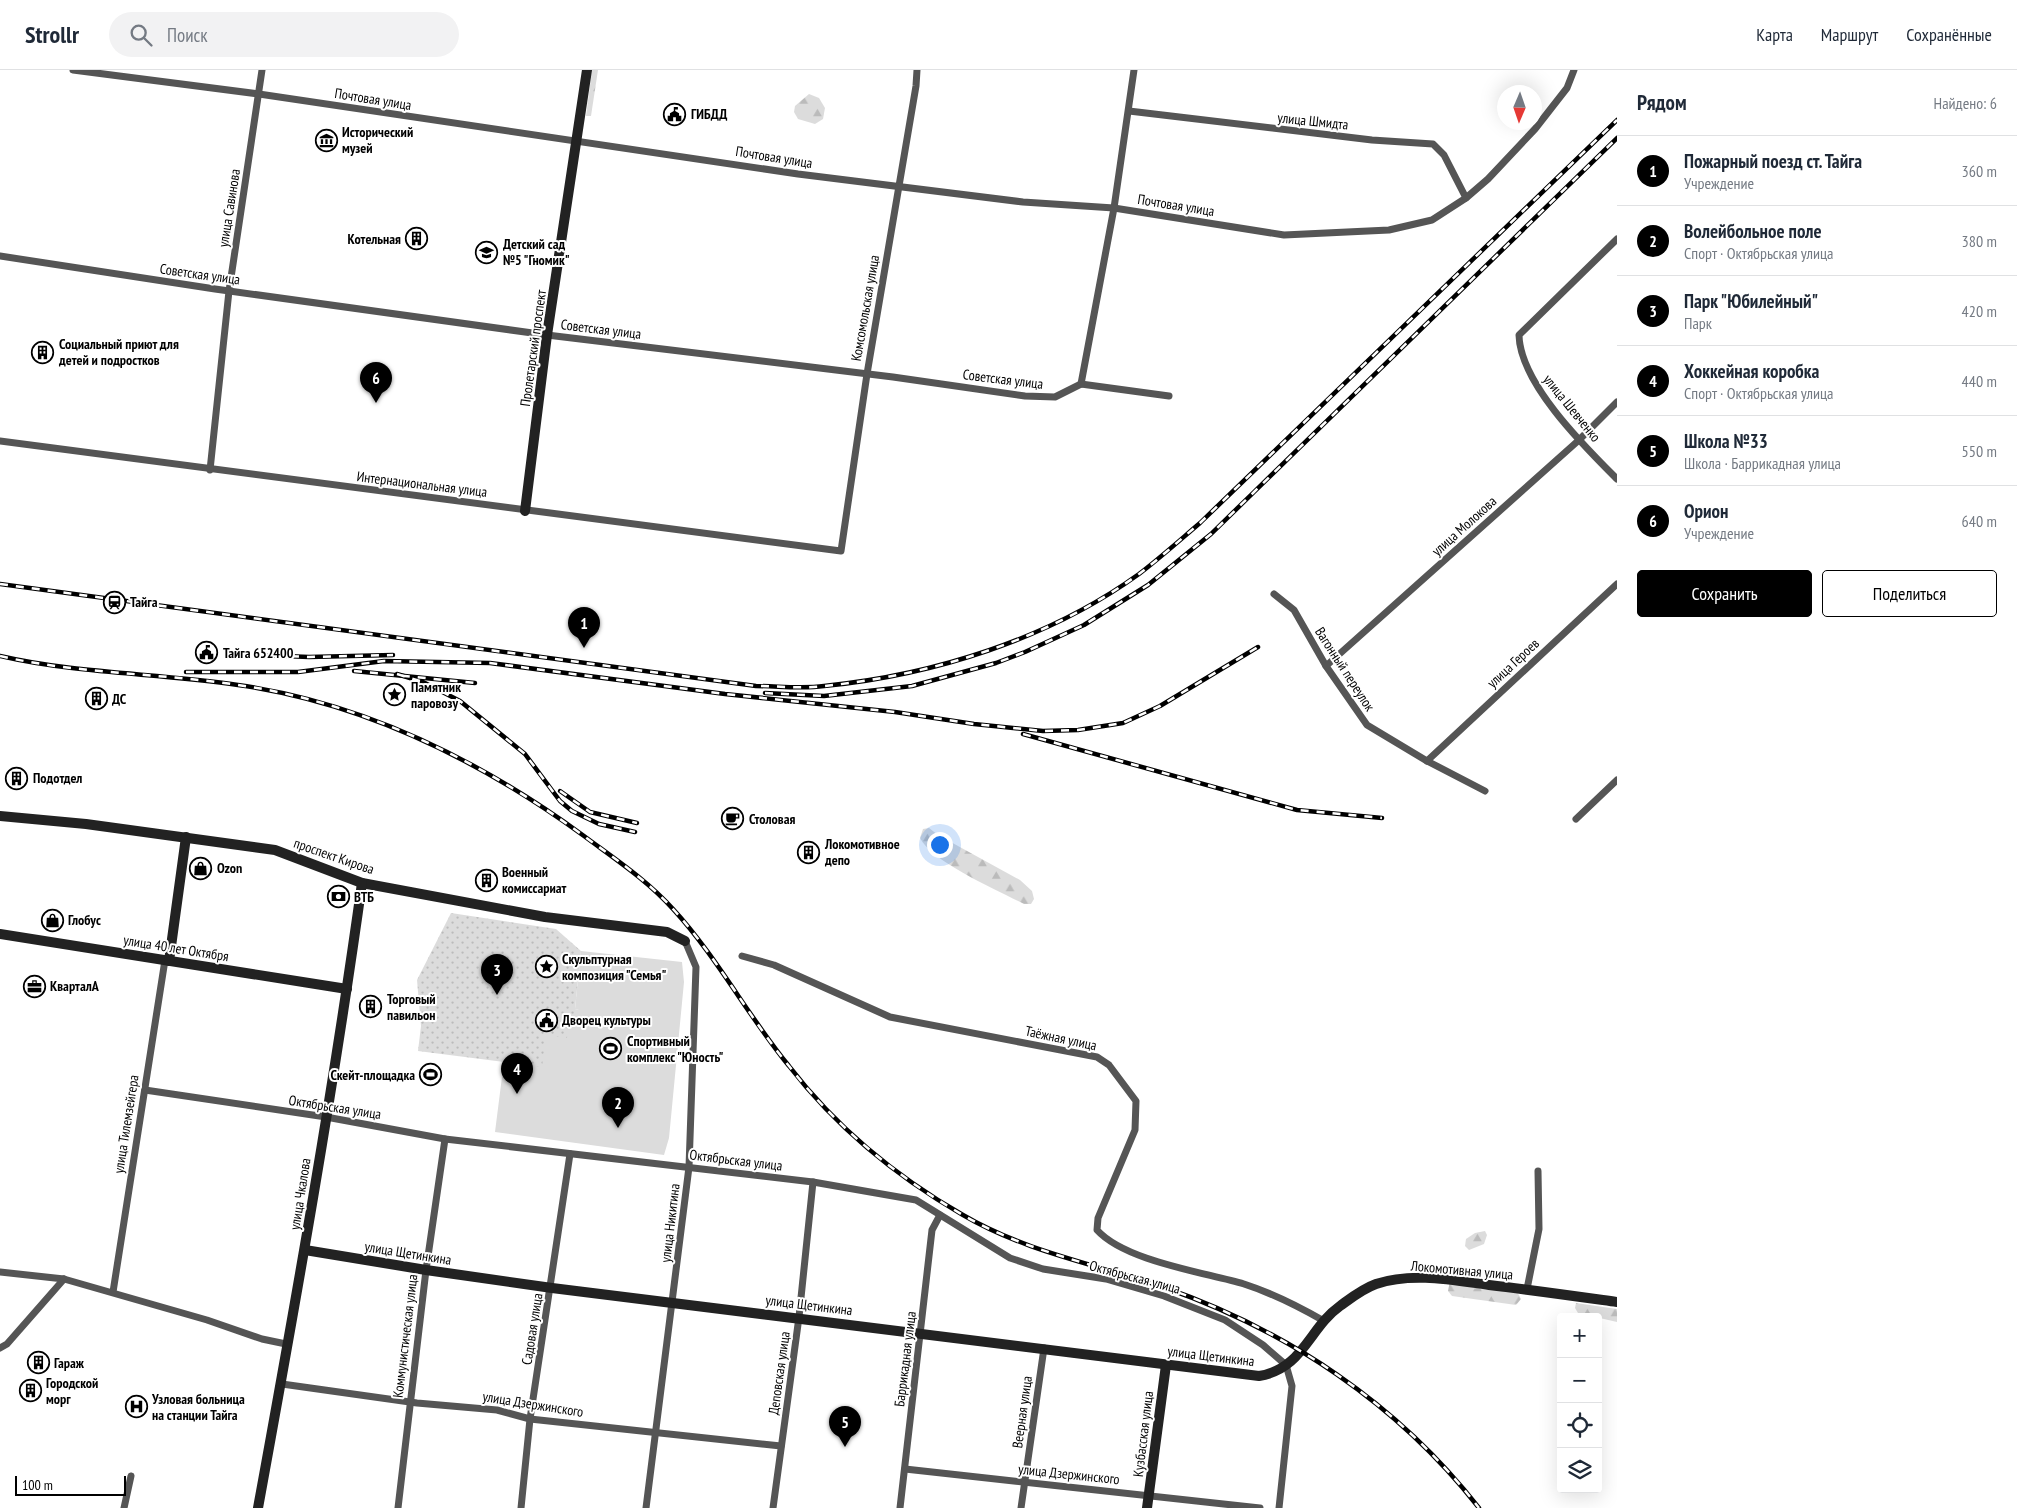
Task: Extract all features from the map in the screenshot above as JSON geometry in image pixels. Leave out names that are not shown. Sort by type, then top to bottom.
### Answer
[{"type":"street","name":"Почтовая улица","points":[[73,70],[259,94],[576,142],[898,187],[1023,202],[1114,208],[1284,235],[1389,230],[1432,220],[1466,198],[1488,179],[1535,129],[1567,88],[1574,70]]},
{"type":"street","name":"улица Савинова","points":[[210,470],[228,290],[262,70]]},
{"type":"street","name":"Пролетарский проспект","points":[[525,510],[547,335],[586,70]]},
{"type":"street","name":"Комсомольская улица","points":[[841,551],[867,374],[917,70]]},
{"type":"street","points":[[1134,70],[1114,208],[1081,384],[1169,396]]},
{"type":"street","name":"улица Шмидта","points":[[1128,111],[1372,140],[1434,144],[1444,155],[1466,198]]},
{"type":"street","name":"улица Шевченко","points":[[1617,239],[1519,335],[1519,345],[1533,380],[1579,440],[1617,479]]},
{"type":"street","name":"Советская улица","points":[[0,256],[547,335],[867,374],[1025,396],[1055,397],[1081,384]]},
{"type":"street","name":"улица Молокова","points":[[1326,666],[1579,440],[1617,402]]},
{"type":"street","name":"Интернациональная улица","points":[[0,441],[210,470],[841,551]]},
{"type":"street","name":"улица Героев","points":[[1426,761],[1617,584]]},
{"type":"street","name":"Вагонный переулок","points":[[1274,594],[1294,610],[1326,666],[1367,726],[1426,761],[1485,791]]},
{"type":"street","points":[[1576,819],[1617,780]]},
{"type":"street","name":"проспект Кирова","points":[[0,816],[186,837],[275,850],[362,883],[545,917],[668,932],[685,941]]},
{"type":"street","name":"улица Тилемзейгера","points":[[113,1292],[186,837]]},
{"type":"street","name":"улица Чкалова","points":[[258,1508],[282,1384],[286,1344],[305,1250],[362,883]]},
{"type":"street","name":"улица 40 лет Октября","points":[[0,934],[347,989]]},
{"type":"street","name":"улица Никитина","points":[[646,1508],[689,1167],[696,967],[685,941]]},
{"type":"street","name":"Таёжная улица","points":[[742,956],[774,966],[890,1017],[1097,1056],[1109,1065],[1136,1101],[1134,1130],[1098,1218],[1097,1230],[1105,1238],[1163,1263],[1245,1284],[1292,1302],[1324,1321]]},
{"type":"street","name":"Октябрьская улица","points":[[145,1090],[326,1117],[445,1138],[813,1182],[916,1200],[1010,1258],[1027,1264],[1106,1279],[1200,1309],[1246,1332],[1286,1365]]},
{"type":"street","name":"Коммунистическая улица","points":[[398,1508],[426,1270],[445,1138]]},
{"type":"street","name":"Садовая улица","points":[[521,1508],[530,1419],[552,1288],[570,1154]]},
{"type":"street","points":[[1527,1289],[1539,1229],[1538,1170]]},
{"type":"street","name":"Деповская улица","points":[[773,1508],[799,1317],[813,1182]]},
{"type":"street","name":"Баррикадная улица","points":[[900,1508],[932,1230],[940,1215]]},
{"type":"street","name":"улица Щетинкина","points":[[305,1250],[426,1270],[673,1304],[799,1317],[1259,1376],[1274,1373],[1302,1351]]},
{"type":"street","points":[[0,1272],[64,1279],[207,1320],[262,1339],[286,1344]]},
{"type":"street","points":[[0,1348],[7,1344],[64,1279]]},
{"type":"street","name":"Локомотивная улица","points":[[1302,1351],[1324,1321],[1337,1308],[1362,1290],[1392,1280],[1432,1279],[1527,1289],[1617,1302]]},
{"type":"street","name":"Веерная улица","points":[[1021,1508],[1044,1348]]},
{"type":"street","name":"Кузбасская улица","points":[[1147,1508],[1166,1364]]},
{"type":"street","points":[[1279,1508],[1292,1386],[1286,1365]]},
{"type":"street","name":"улица Дзержинского","points":[[282,1384],[410,1402],[497,1410],[530,1419],[781,1446]]},
{"type":"street","name":"улица Дзержинского","points":[[905,1469],[1260,1508]]},
{"type":"street","points":[[124,1508],[131,1476]]},
{"type":"green space","points":[[592,70],[598,70],[591,116],[586,116]]},
{"type":"green space","points":[[809,94],[819,98],[825,108],[823,119],[815,124],[798,119],[794,112],[795,106]]},
{"type":"green space","points":[[929,828],[938,835],[1020,880],[1032,891],[1034,899],[1031,904],[1024,904],[983,884],[938,857],[920,838],[923,829]]},
{"type":"green space","points":[[451,913],[556,929],[581,951],[575,1009],[579,1010],[577,1027],[568,1026],[567,1038],[546,1035],[542,1067],[418,1051],[421,1026],[417,980]]},
{"type":"green space","name":"Спортивный комплекс \"Юность\"","points":[[581,951],[682,962],[684,982],[669,1138],[664,1155],[495,1132],[504,1061],[546,1035],[568,1026],[579,1010],[575,1009]]},
{"type":"green space","points":[[1485,1231],[1487,1235],[1484,1244],[1469,1250],[1465,1246],[1466,1239],[1475,1233]]},
{"type":"green space","points":[[1450,1280],[1515,1288],[1521,1299],[1516,1305],[1452,1296],[1448,1291]]},
{"type":"green space","points":[[1576,1303],[1617,1309],[1617,1322],[1602,1319],[1602,1313],[1578,1313],[1575,1308]]},
{"type":"railway","points":[[0,584],[756,686],[816,687],[865,681],[948,663],[1029,635],[1067,617],[1104,597],[1155,562],[1200,523],[1617,120]]},
{"type":"railway","points":[[765,693],[824,696],[912,686],[996,663],[1084,625],[1148,585],[1211,534],[1617,138]]},
{"type":"railway","points":[[186,672],[298,672],[384,661],[490,663],[725,694],[895,712],[974,724],[1043,731],[1078,730],[1123,723],[1160,706],[1258,647]]},
{"type":"railway","points":[[259,655],[309,657],[393,655]]},
{"type":"railway","points":[[0,656],[89,670],[208,681],[285,694],[331,706],[376,721],[420,739],[504,783],[584,836],[630,870],[663,898],[689,927],[774,1047],[807,1088],[847,1130],[891,1167],[963,1215],[1011,1239],[1163,1287],[1253,1325],[1296,1348],[1376,1404],[1413,1436],[1447,1470],[1479,1508]]},
{"type":"railway","points":[[354,671],[475,683]]},
{"type":"railway","points":[[397,674],[423,682],[460,701],[525,754],[560,801],[572,811],[599,824],[635,832]]},
{"type":"railway","points":[[1023,734],[1297,810],[1382,818]]},
{"type":"railway","points":[[560,791],[590,812],[637,823]]},
{"type":"place","name":"ГИБДД","points":[[675,114]]},
{"type":"place","name":"Исторический музей","points":[[326,140]]},
{"type":"place","name":"Котельная","points":[[417,239]]},
{"type":"place","name":"Детский сад №5 \"Гномик\"","points":[[487,252]]},
{"type":"place","name":"Социальный приют для детей и подростков","points":[[43,352]]},
{"type":"place","name":"Орион","points":[[376,403]]},
{"type":"place","name":"Тайга","points":[[114,602]]},
{"type":"place","name":"Пожарный поезд ст. Тайга","points":[[584,648]]},
{"type":"place","name":"Тайга 652400","points":[[207,653]]},
{"type":"place","name":"Памятник паровозу","points":[[395,695]]},
{"type":"place","name":"ДС","points":[[96,699]]},
{"type":"place","name":"Подотдел","points":[[17,778]]},
{"type":"place","name":"Столовая","points":[[733,819]]},
{"type":"place","name":"Локомотивное депо","points":[[809,852]]},
{"type":"place","name":"Ozon","points":[[201,868]]},
{"type":"place","name":"Военный комиссариат","points":[[486,880]]},
{"type":"place","name":"ВТБ","points":[[338,897]]},
{"type":"place","name":"Глобус","points":[[52,920]]},
{"type":"place","name":"Скульптурная композиция \"Семья\"","points":[[546,967]]},
{"type":"place","name":"КварталА","points":[[34,986]]},
{"type":"place","name":"Парк \"Юбилейный\"","points":[[497,995]]},
{"type":"place","name":"Торговый павильон","points":[[371,1007]]},
{"type":"place","name":"Дворец культуры","points":[[546,1020]]},
{"type":"place","name":"Спортивный комплекс \"Юность\"","points":[[611,1049]]},
{"type":"place","name":"Скейт-площадка","points":[[431,1075]]},
{"type":"place","name":"Хоккейная коробка","points":[[517,1094]]},
{"type":"place","name":"Волейбольное поле","points":[[618,1128]]},
{"type":"place","name":"Гараж","points":[[38,1363]]},
{"type":"place","name":"Городской морг","points":[[30,1391]]},
{"type":"place","name":"Узловая больница на станции Тайга","points":[[136,1407]]},
{"type":"place","name":"Школа №33","points":[[845,1447]]}]
